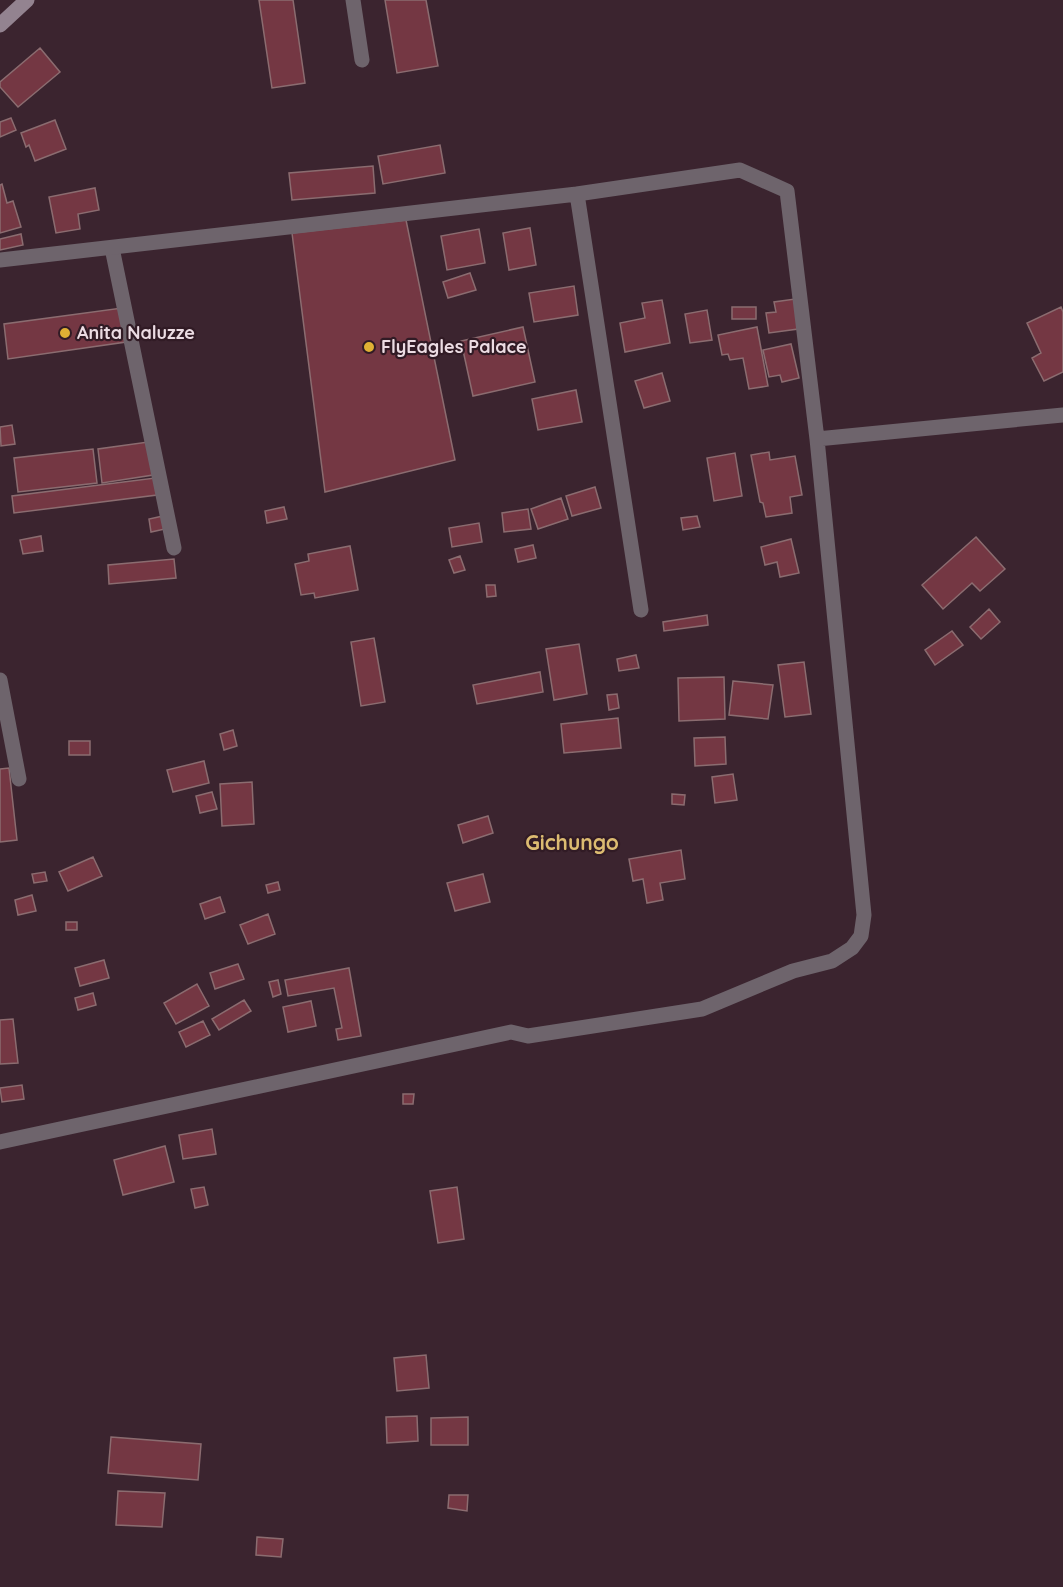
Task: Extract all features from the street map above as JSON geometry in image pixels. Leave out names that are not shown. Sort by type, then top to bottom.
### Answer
[{"type":"main road","points":[[0,25],[27,0]]},
{"type":"street","points":[[353,0],[363,60]]},
{"type":"street","points":[[0,260],[577,194],[740,170],[788,190],[816,439],[864,915],[861,936],[852,948],[832,961],[793,971],[702,1009],[528,1036],[511,1032],[0,1142]]},
{"type":"street","points":[[577,194],[641,610]]},
{"type":"street","points":[[112,248],[174,548]]},
{"type":"street","points":[[816,439],[1063,415]]},
{"type":"street","points":[[0,680],[19,779]]},
{"type":"building","points":[[259,0],[293,0],[305,83],[272,88]]},
{"type":"building","points":[[385,0],[426,0],[438,66],[397,73]]},
{"type":"building","points":[[40,48],[60,72],[18,107],[0,87],[0,82]]},
{"type":"building","points":[[11,118],[16,130],[0,137],[0,122]]},
{"type":"building","points":[[55,120],[66,149],[35,161],[21,133]]},
{"type":"building","points":[[440,145],[445,173],[383,184],[378,156]]},
{"type":"building","points":[[373,166],[375,193],[292,200],[289,173]]},
{"type":"building","points":[[2,184],[7,203],[13,201],[21,227],[0,233],[0,185]]},
{"type":"building","points":[[95,188],[99,210],[78,214],[80,229],[56,233],[49,197]]},
{"type":"building","name":"FlyEagles Palace","points":[[406,220],[455,460],[325,492],[292,233]]},
{"type":"building","points":[[530,228],[536,265],[509,270],[503,233]]},
{"type":"building","points":[[479,229],[485,263],[447,270],[441,236]]},
{"type":"building","points":[[21,234],[23,245],[0,250],[0,239]]},
{"type":"building","points":[[470,273],[476,290],[448,298],[443,282]]},
{"type":"building","points":[[574,286],[578,315],[534,322],[529,293]]},
{"type":"building","points":[[795,299],[798,329],[769,333],[766,313],[776,312],[774,302]]},
{"type":"building","points":[[662,300],[670,343],[625,352],[620,323],[645,318],[642,303]]},
{"type":"building","points":[[732,307],[756,307],[756,319],[732,319]]},
{"type":"building","points":[[1061,307],[1063,312],[1063,372],[1044,381],[1032,358],[1041,353],[1027,323]]},
{"type":"building","name":"Anita Naluzze","points":[[122,308],[126,342],[8,359],[4,324]]},
{"type":"building","points":[[707,310],[712,340],[690,343],[685,314]]},
{"type":"building","points":[[523,327],[535,382],[473,396],[461,341]]},
{"type":"building","points":[[757,327],[768,386],[749,389],[743,358],[730,360],[728,354],[722,355],[718,335]]},
{"type":"building","points":[[791,344],[799,378],[782,382],[780,375],[769,377],[763,350]]},
{"type":"building","points":[[662,373],[670,401],[644,408],[635,381]]},
{"type":"building","points":[[576,390],[582,422],[538,430],[532,399]]},
{"type":"building","points":[[12,425],[15,444],[1,446],[0,427]]},
{"type":"building","points":[[148,442],[153,475],[102,483],[98,449]]},
{"type":"building","points":[[93,449],[97,483],[18,492],[14,458]]},
{"type":"building","points":[[769,452],[770,460],[795,456],[802,495],[790,497],[792,513],[766,517],[763,503],[760,502],[751,455]]},
{"type":"building","points":[[735,453],[742,496],[714,501],[707,458]]},
{"type":"building","points":[[155,478],[157,495],[14,513],[12,496]]},
{"type":"building","points":[[595,487],[601,508],[572,516],[566,496]]},
{"type":"building","points":[[561,498],[568,519],[538,529],[531,509]]},
{"type":"building","points":[[284,507],[287,519],[267,523],[265,511]]},
{"type":"building","points":[[528,509],[531,529],[504,532],[502,513]]},
{"type":"building","points":[[163,516],[165,529],[151,532],[149,519]]},
{"type":"building","points":[[697,516],[700,527],[683,530],[681,518]]},
{"type":"building","points":[[479,523],[482,542],[452,547],[449,528]]},
{"type":"building","points":[[41,536],[43,551],[23,554],[20,540]]},
{"type":"building","points":[[976,537],[1005,569],[980,591],[972,583],[943,609],[922,585]]},
{"type":"building","points":[[791,539],[799,573],[780,577],[777,562],[765,565],[761,547]]},
{"type":"building","points":[[533,545],[536,558],[518,562],[515,549]]},
{"type":"building","points":[[350,546],[358,590],[315,598],[314,593],[301,595],[295,564],[309,561],[308,554]]},
{"type":"building","points":[[460,556],[465,570],[454,573],[449,560]]},
{"type":"building","points":[[174,559],[176,578],[109,584],[108,565]]},
{"type":"building","points":[[486,585],[495,585],[496,596],[487,597]]},
{"type":"building","points":[[989,609],[1000,622],[981,639],[970,627]]},
{"type":"building","points":[[707,615],[708,625],[664,631],[663,622]]},
{"type":"building","points":[[952,631],[963,645],[935,665],[925,650]]},
{"type":"building","points":[[374,638],[385,702],[361,706],[351,642]]},
{"type":"building","points":[[579,644],[587,694],[554,700],[546,649]]},
{"type":"building","points":[[636,655],[639,668],[619,671],[617,659]]},
{"type":"building","points":[[804,662],[811,714],[785,717],[778,665]]},
{"type":"building","points":[[540,672],[543,692],[477,704],[473,685]]},
{"type":"building","points":[[724,677],[725,719],[679,721],[678,678]]},
{"type":"building","points":[[733,681],[773,685],[768,719],[729,715]]},
{"type":"building","points":[[617,694],[619,708],[609,710],[607,695]]},
{"type":"building","points":[[618,718],[621,748],[564,753],[561,724]]},
{"type":"building","points":[[233,730],[237,746],[224,750],[220,734]]},
{"type":"building","points":[[725,737],[726,764],[695,766],[694,738]]},
{"type":"building","points":[[69,741],[90,741],[90,755],[69,755]]},
{"type":"building","points":[[204,761],[209,783],[173,792],[167,770]]},
{"type":"building","points":[[9,768],[17,840],[0,842],[0,769]]},
{"type":"building","points":[[733,774],[737,800],[715,803],[712,777]]},
{"type":"building","points":[[252,782],[254,824],[222,826],[220,784]]},
{"type":"building","points":[[212,792],[217,809],[200,813],[196,796]]},
{"type":"building","points":[[672,794],[685,795],[684,805],[672,804]]},
{"type":"building","points":[[488,816],[493,833],[463,843],[458,825]]},
{"type":"building","points":[[681,850],[685,879],[660,883],[663,900],[647,903],[643,879],[633,881],[629,859]]},
{"type":"building","points":[[93,857],[102,876],[68,891],[59,872]]},
{"type":"building","points":[[45,872],[47,881],[34,883],[32,874]]},
{"type":"building","points":[[483,874],[490,902],[455,911],[447,883]]},
{"type":"building","points":[[278,882],[280,890],[268,893],[266,885]]},
{"type":"building","points":[[32,895],[36,911],[18,915],[15,900]]},
{"type":"building","points":[[220,897],[225,912],[205,919],[200,904]]},
{"type":"building","points":[[268,914],[275,934],[248,944],[240,925]]},
{"type":"building","points":[[66,922],[77,922],[77,930],[66,930]]},
{"type":"building","points":[[104,960],[109,978],[80,986],[75,968]]},
{"type":"building","points":[[238,964],[244,979],[215,989],[210,973]]},
{"type":"building","points":[[349,968],[361,1036],[338,1040],[336,1029],[342,1028],[334,988],[288,996],[285,980]]},
{"type":"building","points":[[278,980],[281,994],[273,997],[269,982]]},
{"type":"building","points":[[197,984],[209,1006],[176,1024],[164,1003]]},
{"type":"building","points":[[93,993],[96,1005],[78,1010],[75,998]]},
{"type":"building","points":[[244,1000],[251,1011],[219,1030],[212,1019]]},
{"type":"building","points":[[311,1001],[316,1026],[288,1032],[283,1007]]},
{"type":"building","points":[[13,1019],[18,1063],[0,1064],[0,1020]]},
{"type":"building","points":[[203,1021],[210,1035],[186,1047],[179,1032]]},
{"type":"building","points":[[22,1085],[24,1099],[2,1102],[0,1088]]},
{"type":"building","points":[[403,1094],[414,1094],[413,1104],[403,1104]]},
{"type":"building","points":[[212,1129],[216,1154],[183,1159],[179,1135]]},
{"type":"building","points":[[165,1146],[174,1182],[123,1195],[114,1160]]},
{"type":"building","points":[[204,1187],[208,1205],[195,1208],[191,1189]]},
{"type":"building","points":[[457,1187],[464,1239],[438,1243],[430,1191]]},
{"type":"building","points":[[426,1355],[429,1388],[397,1391],[394,1358]]},
{"type":"building","points":[[417,1416],[418,1441],[387,1443],[386,1417]]},
{"type":"building","points":[[468,1417],[468,1445],[431,1445],[431,1418]]},
{"type":"building","points":[[111,1437],[201,1444],[198,1480],[108,1473]]},
{"type":"building","points":[[118,1491],[165,1493],[162,1527],[116,1525]]},
{"type":"building","points":[[449,1495],[468,1495],[467,1511],[448,1508]]},
{"type":"building","points":[[257,1537],[283,1539],[281,1557],[256,1555]]},
{"type":"place","name":"Anita Naluzze","points":[[65,333]]},
{"type":"place","name":"FlyEagles Palace","points":[[369,347]]},
{"type":"district","name":"Gichungo","points":[[572,843]]}]
